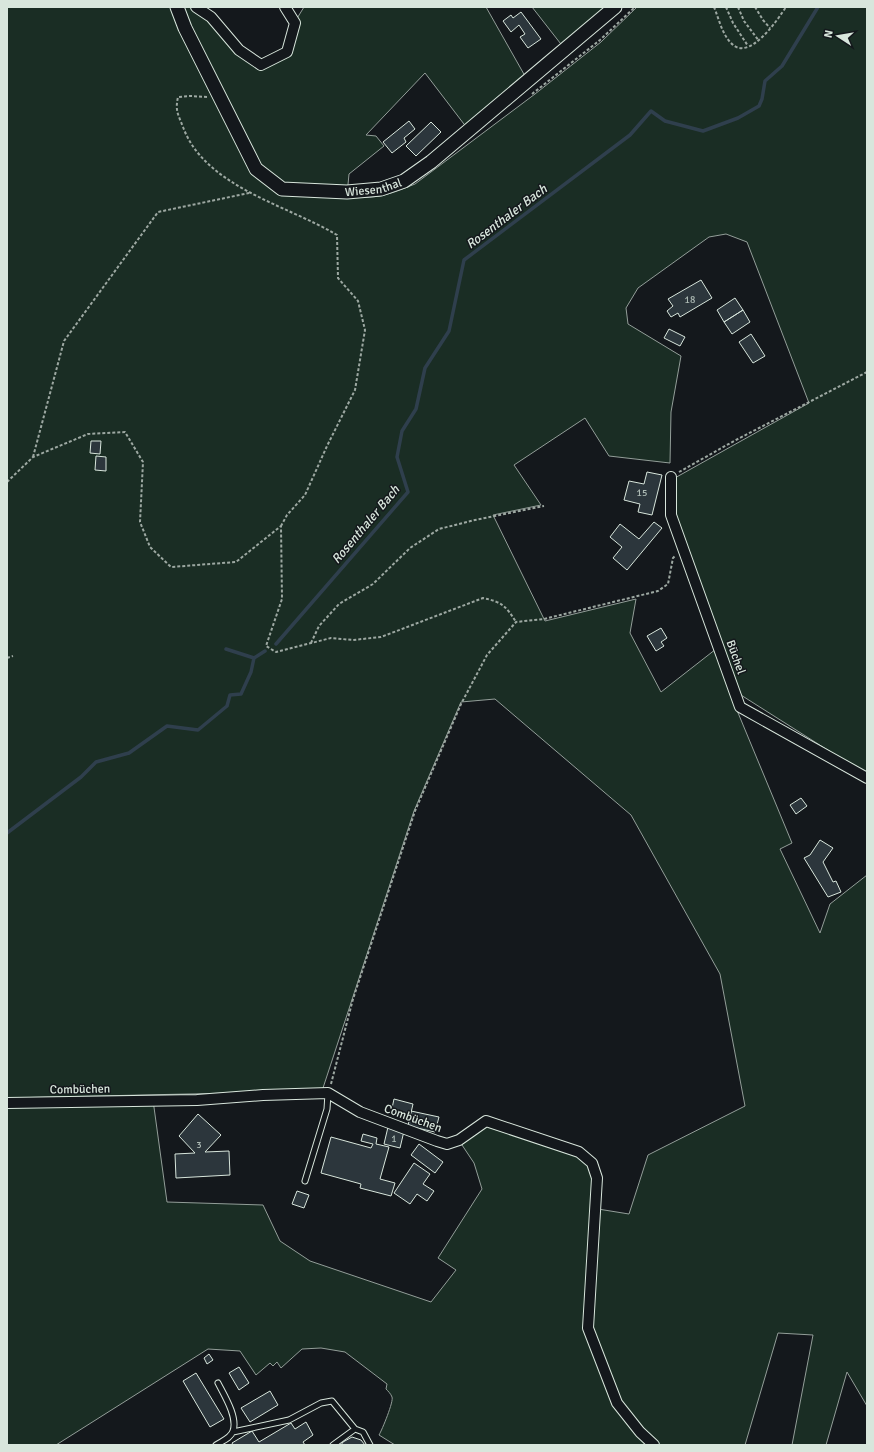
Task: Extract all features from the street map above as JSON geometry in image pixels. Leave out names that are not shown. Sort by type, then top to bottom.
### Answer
[{"type":"street","name":"Wiesenthal","points":[[177,7],[185,28],[256,169],[282,189],[347,192],[382,189],[404,181],[431,162],[615,7]]},
{"type":"street","points":[[196,7],[212,17],[239,50],[261,65],[287,52],[295,23],[285,7]]},
{"type":"street","name":"Büchel","points":[[671,477],[671,515],[740,707],[867,778]]},
{"type":"street","name":"Combüchen","points":[[7,1103],[196,1100],[263,1095],[328,1093],[360,1112],[447,1144],[459,1140],[486,1120],[579,1152],[592,1163],[597,1178],[588,1328],[616,1403],[640,1432],[654,1445]]},
{"type":"lane","points":[[305,1181],[327,1109],[328,1093]]},
{"type":"lane","points":[[218,1383],[231,1409],[235,1422],[233,1432]]},
{"type":"lane","points":[[216,1445],[233,1432],[289,1420],[321,1403],[332,1401],[356,1429],[362,1432],[370,1445]]},
{"type":"lane","points":[[333,1445],[356,1429]]},
{"type":"path","points":[[714,7],[722,29],[731,44],[736,47],[748,46],[759,42],[786,7]]},
{"type":"path","points":[[726,7],[733,23],[748,46]]},
{"type":"path","points":[[738,7],[749,28],[759,42]]},
{"type":"path","points":[[755,7],[762,20],[770,28]]},
{"type":"path","points":[[7,482],[33,457],[88,434],[125,432],[143,462],[140,522],[150,547],[171,566],[236,562],[281,526],[287,515],[305,495],[327,446],[355,390],[365,330],[358,301],[338,278],[337,235],[323,226],[275,206],[251,193],[210,167],[187,138],[176,107],[178,97],[220,97]]},
{"type":"path","points":[[33,457],[64,341],[158,212],[251,193]]},
{"type":"path","points":[[671,477],[734,441],[867,372]]},
{"type":"path","points":[[311,643],[318,626],[338,604],[374,584],[410,548],[439,529],[544,506]]},
{"type":"path","points":[[281,526],[282,599],[266,646],[276,652],[331,638],[353,640],[381,637],[483,598],[498,601],[509,611],[516,622]]},
{"type":"path","points":[[328,1093],[353,999],[415,811],[461,704],[487,655],[516,622],[544,619],[658,591],[668,584],[673,558],[684,550]]},
{"type":"path","points":[[7,658],[13,656]]},
{"type":"green space","points":[[7,7],[194,7],[261,67],[289,53],[296,20],[304,7],[486,7],[525,76],[467,128],[425,73],[366,135],[376,136],[384,146],[349,174],[347,195],[356,197],[374,197],[398,191],[415,184],[535,94],[601,42],[637,7],[867,7],[867,775],[733,690],[673,515],[673,479],[809,403],[747,242],[726,234],[709,237],[638,288],[626,308],[628,324],[681,356],[671,412],[670,463],[609,456],[585,418],[514,465],[541,505],[493,515],[545,621],[636,599],[630,633],[661,692],[716,649],[729,691],[792,843],[780,849],[820,933],[830,904],[867,875],[867,1406],[847,1372],[826,1445],[792,1445],[813,1335],[778,1333],[745,1445],[657,1445],[619,1402],[590,1325],[598,1209],[629,1214],[648,1155],[745,1106],[720,974],[631,815],[495,699],[461,702],[414,811],[322,1091],[7,1098]]},
{"type":"green space","points":[[532,7],[611,7],[564,48]]},
{"type":"green space","points":[[153,1100],[167,1202],[263,1205],[280,1241],[310,1261],[431,1302],[456,1270],[438,1258],[482,1189],[474,1163],[460,1142],[486,1122],[577,1153],[590,1164],[595,1178],[586,1328],[614,1403],[652,1445],[395,1445],[379,1435],[383,1428],[392,1400],[391,1395],[386,1389],[387,1384],[345,1352],[321,1348],[302,1349],[281,1368],[277,1362],[273,1366],[270,1363],[256,1375],[240,1351],[208,1349],[56,1445],[7,1445],[7,1104]]},
{"type":"building","points":[[521,12],[541,39],[528,48],[520,37],[525,34],[519,25],[511,32],[503,21],[511,15],[513,18]]},
{"type":"building","points":[[409,121],[415,129],[404,138],[406,142],[392,153],[383,142]]},
{"type":"building","points":[[431,122],[441,132],[416,156],[406,146]]},
{"type":"building","points":[[701,280],[712,298],[680,317],[678,313],[671,317],[667,311],[673,306],[668,299]]},
{"type":"building","points":[[735,298],[743,310],[724,322],[717,310]]},
{"type":"building","points":[[743,310],[750,322],[732,334],[724,322]]},
{"type":"building","points":[[669,329],[685,337],[680,346],[664,338]]},
{"type":"building","points":[[751,334],[765,356],[753,363],[739,342]]},
{"type":"building","points":[[91,441],[101,441],[100,454],[90,453]]},
{"type":"building","points":[[96,456],[106,457],[106,471],[95,470]]},
{"type":"building","points":[[647,472],[662,475],[652,515],[638,512],[640,504],[624,500],[629,481],[644,484]]},
{"type":"building","points":[[654,522],[662,528],[627,570],[613,558],[622,547],[610,537],[620,524],[639,539]]},
{"type":"building","points":[[661,628],[667,638],[661,642],[664,646],[656,651],[647,636]]},
{"type":"building","points":[[801,798],[807,806],[796,814],[790,805]]},
{"type":"building","points":[[820,840],[833,848],[823,862],[833,882],[836,881],[841,892],[828,897],[804,858],[810,855]]},
{"type":"building","points":[[394,1099],[413,1104],[410,1117],[391,1113]]},
{"type":"building","points":[[411,1111],[439,1117],[435,1132],[408,1126]]},
{"type":"building","points":[[198,1114],[221,1135],[205,1152],[229,1151],[230,1175],[176,1178],[175,1154],[195,1153],[179,1136]]},
{"type":"building","points":[[388,1127],[404,1131],[400,1148],[384,1144]]},
{"type":"building","points":[[363,1134],[377,1138],[376,1144],[389,1147],[380,1179],[395,1183],[391,1196],[360,1188],[361,1184],[321,1173],[331,1137],[371,1148],[373,1144],[361,1141]]},
{"type":"building","points":[[419,1144],[443,1162],[435,1173],[411,1155]]},
{"type":"building","points":[[414,1163],[430,1174],[423,1184],[434,1191],[427,1201],[417,1194],[410,1204],[394,1193]]},
{"type":"building","points":[[297,1191],[309,1195],[304,1208],[292,1204]]},
{"type":"building","points":[[209,1354],[213,1360],[207,1364],[204,1358]]},
{"type":"building","points":[[239,1367],[249,1383],[239,1390],[229,1373]]},
{"type":"building","points":[[196,1373],[224,1419],[210,1427],[183,1381]]},
{"type":"building","points":[[270,1391],[278,1405],[250,1422],[241,1408]]},
{"type":"building","points":[[306,1422],[313,1435],[303,1442],[305,1445],[233,1445],[232,1443],[252,1431],[259,1442],[291,1423],[295,1429]]},
{"type":"building","points":[[352,1437],[361,1440],[365,1445],[341,1445],[343,1442]]},
{"type":"waterway","name":"Rosenthaler Bach","points":[[276,644],[408,492],[397,457],[402,431],[416,409],[425,368],[449,331],[464,260],[630,135],[651,111],[665,121],[703,131],[738,118],[759,106],[762,99],[765,81],[782,66],[818,7]]},
{"type":"waterway","points":[[226,649],[254,658]]},
{"type":"waterway","name":"Rosenthaler Bach","points":[[7,833],[81,777],[96,762],[129,753],[167,726],[198,730],[227,706],[230,695],[241,694],[251,672],[254,658],[265,651]]}]
